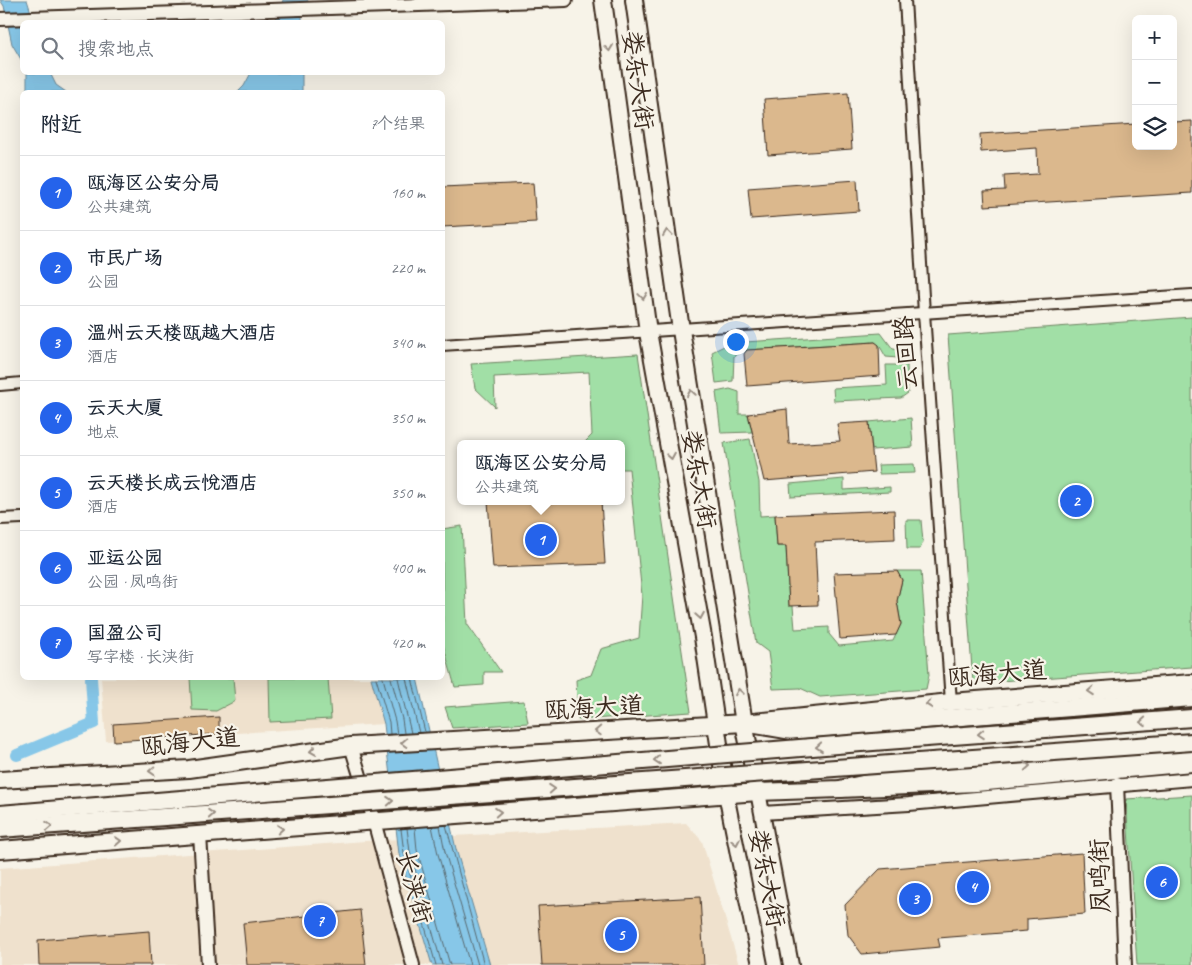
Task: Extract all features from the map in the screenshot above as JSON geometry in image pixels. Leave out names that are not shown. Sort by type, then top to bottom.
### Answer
[{"type":"main road","name":"娄东大街","points":[[603,0],[648,332],[704,637],[726,794],[760,965]]},
{"type":"main road","name":"娄东大街","points":[[634,0],[681,330],[744,722],[791,965]]},
{"type":"main road","name":"瓯海大道","points":[[0,780],[189,769],[351,746],[744,722],[951,702],[1192,683]]},
{"type":"main road","points":[[744,722],[792,732],[1192,698]]},
{"type":"main road","points":[[0,814],[1192,718]]},
{"type":"main road","points":[[0,830],[1192,742]]},
{"type":"main road","points":[[840,789],[898,776],[1192,754]]},
{"type":"main road","points":[[0,850],[726,794],[976,784],[1192,763]]},
{"type":"street","points":[[0,19],[566,0]]},
{"type":"street","name":"云回路","points":[[905,0],[924,313],[951,702]]},
{"type":"street","points":[[445,345],[1192,295]]},
{"type":"street","points":[[0,385],[20,383]]},
{"type":"street","points":[[0,519],[20,518]]},
{"type":"street","name":"长浃街","points":[[351,746],[374,821],[413,965]]},
{"type":"street","points":[[762,813],[909,804],[1117,784],[1192,779]]},
{"type":"street","name":"凤鸣街","points":[[1117,784],[1125,965]]},
{"type":"street","points":[[200,835],[208,965]]},
{"type":"shaded area","points":[[101,680],[372,680],[384,724],[106,741]]},
{"type":"shaded area","points":[[686,823],[702,841],[739,965],[0,965],[0,868],[365,841]]},
{"type":"green space","points":[[1192,317],[1192,667],[973,683],[948,335]]},
{"type":"green space","points":[[881,333],[893,349],[908,351],[909,359],[886,357],[875,342],[747,350],[734,356],[733,381],[716,383],[712,352],[730,343]]},
{"type":"green space","points":[[638,354],[691,712],[578,720],[576,680],[591,675],[601,649],[639,638],[642,595],[629,469],[625,469],[625,440],[587,440],[592,435],[589,372],[494,377],[495,407],[475,388],[471,364]]},
{"type":"green space","points":[[886,365],[907,365],[908,393],[901,398],[834,401],[833,388],[887,385]]},
{"type":"green space","points":[[730,389],[739,392],[739,414],[748,414],[752,432],[721,433],[716,392]]},
{"type":"green space","points":[[911,418],[913,447],[872,450],[869,422]]},
{"type":"green space","points":[[750,439],[759,482],[760,516],[775,515],[777,546],[786,546],[789,605],[793,606],[795,629],[829,627],[829,634],[839,646],[893,641],[901,624],[897,601],[902,580],[897,571],[921,571],[929,675],[926,689],[820,697],[800,688],[773,689],[768,652],[756,643],[724,443]]},
{"type":"green space","points":[[914,464],[915,473],[879,474],[878,465]]},
{"type":"green space","points":[[844,479],[844,490],[890,487],[890,492],[791,497],[790,484]]},
{"type":"green space","points":[[906,520],[921,520],[923,542],[920,549],[907,549]]},
{"type":"green space","points":[[462,526],[467,624],[501,672],[484,672],[484,685],[455,687],[445,651],[445,529]]},
{"type":"green space","points":[[190,680],[233,680],[235,701],[216,711],[192,710]]},
{"type":"green space","points":[[269,680],[328,680],[331,719],[270,722]]},
{"type":"green space","points":[[524,701],[528,723],[452,728],[445,707]]},
{"type":"green space","points":[[1192,795],[1192,965],[1137,965],[1126,799]]},
{"type":"water","points":[[0,0],[27,0],[33,20],[20,20],[20,58],[12,44],[4,6]]},
{"type":"water","points":[[283,0],[308,0],[302,13],[302,20],[275,20]]},
{"type":"water","points":[[27,75],[51,75],[56,85],[63,90],[27,90]]},
{"type":"water","points":[[250,75],[302,75],[302,90],[240,90]]},
{"type":"water","points":[[372,680],[417,680],[456,849],[490,965],[432,965],[399,854],[384,724]]},
{"type":"building","points":[[848,93],[852,149],[768,155],[764,99]]},
{"type":"building","points":[[1192,121],[1192,193],[985,206],[984,191],[1005,190],[1004,176],[1038,174],[1037,148],[981,152],[980,134],[1132,124],[1132,150],[1177,150],[1177,122]]},
{"type":"building","points":[[857,180],[859,211],[751,219],[748,188]]},
{"type":"building","points":[[533,183],[536,222],[445,227],[445,187]]},
{"type":"building","points":[[875,342],[879,345],[880,376],[747,386],[744,354],[747,350]]},
{"type":"building","points":[[787,409],[789,444],[840,441],[837,424],[869,422],[874,472],[764,481],[748,414]]},
{"type":"building","points":[[488,505],[601,505],[605,564],[493,568]]},
{"type":"building","points":[[894,510],[895,539],[815,542],[818,605],[789,606],[786,546],[777,546],[775,515]]},
{"type":"building","points":[[897,571],[902,580],[897,601],[901,624],[896,635],[840,639],[834,573]]},
{"type":"building","points":[[219,717],[219,734],[114,741],[113,724]]},
{"type":"building","points":[[1082,853],[1085,914],[1027,919],[1027,931],[938,938],[940,947],[862,954],[848,935],[845,905],[880,869]]},
{"type":"building","points":[[700,897],[704,965],[542,965],[538,906]]},
{"type":"building","points":[[360,910],[366,965],[247,965],[243,923]]},
{"type":"building","points":[[149,931],[151,965],[39,965],[38,940]]},
{"type":"waterway","points":[[17,755],[94,723],[91,680]]},
{"type":"place","name":"市民广场","points":[[1076,501]]},
{"type":"place","name":"瓯海区公安分局","points":[[541,540]]},
{"type":"place","name":"亚运公园","points":[[1162,882]]},
{"type":"place","name":"云天大厦","points":[[973,887]]},
{"type":"place","name":"温州云天楼瓯越大酒店","points":[[915,899]]},
{"type":"place","name":"国盈公司","points":[[320,921]]},
{"type":"place","name":"云天楼长成云悦酒店","points":[[621,935]]}]
